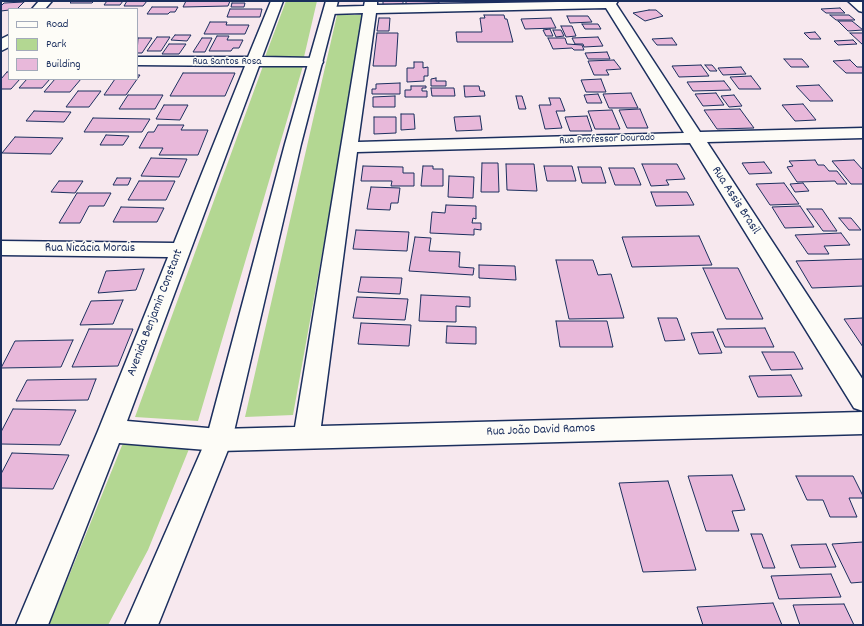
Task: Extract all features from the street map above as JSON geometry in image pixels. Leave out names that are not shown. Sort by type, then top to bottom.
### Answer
[{"type":"street","name":"Avenida Benjamin Constant","points":[[32,625],[111,431],[277,1]]},
{"type":"street","points":[[854,1],[863,8]]},
{"type":"street","points":[[140,625],[147,614],[218,440],[293,144],[331,6],[610,2]]},
{"type":"street","name":"Rua Assis Brasil","points":[[610,2],[694,138],[863,401]]},
{"type":"street","points":[[306,438],[371,5]]},
{"type":"street","points":[[2,56],[8,41]]},
{"type":"street","name":"Rua Santos Rosa","points":[[138,61],[316,62]]},
{"type":"street","name":"Rua Professor Dourado","points":[[350,147],[863,133]]},
{"type":"street","name":"Rua Nicácia Morais","points":[[1,248],[180,250]]},
{"type":"street","name":"Rua João David Ramos","points":[[111,431],[218,440],[863,423]]},
{"type":"green space","points":[[286,1],[317,1],[304,57],[265,57]]},
{"type":"green space","points":[[337,15],[365,15],[293,415],[245,417]]},
{"type":"green space","points":[[263,66],[303,66],[198,421],[135,417]]},
{"type":"green space","points":[[123,443],[189,449],[148,550],[108,625],[49,625]]},
{"type":"building","points":[[72,1],[94,1],[92,3],[70,3]]},
{"type":"building","points":[[107,1],[123,1],[120,5],[104,5]]},
{"type":"building","points":[[127,1],[147,1],[143,6],[124,6]]},
{"type":"building","points":[[186,1],[230,1],[228,6],[183,7]]},
{"type":"building","points":[[383,1],[403,1],[403,4],[383,5]]},
{"type":"building","points":[[406,1],[439,1],[439,3],[406,4]]},
{"type":"building","points":[[24,2],[18,8],[8,8],[8,10],[1,11],[1,6],[4,3]]},
{"type":"building","points":[[232,3],[245,3],[244,7],[231,7]]},
{"type":"building","points":[[152,7],[178,7],[175,12],[170,12],[168,14],[147,14]]},
{"type":"building","points":[[840,8],[845,13],[826,13],[821,9]]},
{"type":"building","points":[[230,9],[262,9],[260,17],[227,17]]},
{"type":"building","points":[[656,10],[663,16],[645,21],[633,13]]},
{"type":"building","points":[[484,15],[504,15],[505,19],[507,19],[513,42],[457,42],[456,32],[482,32],[480,18],[485,18]]},
{"type":"building","points":[[830,15],[849,15],[855,20],[836,20]]},
{"type":"building","points":[[567,16],[588,16],[592,22],[570,23]]},
{"type":"building","points":[[379,18],[390,18],[389,31],[377,31]]},
{"type":"building","points":[[551,18],[556,28],[525,29],[521,19]]},
{"type":"building","points":[[838,21],[852,21],[863,30],[848,31]]},
{"type":"building","points":[[210,22],[227,22],[226,25],[249,25],[245,34],[204,34]]},
{"type":"building","points":[[582,24],[598,24],[601,29],[585,29]]},
{"type":"building","points":[[561,26],[572,26],[576,36],[566,37]]},
{"type":"building","points":[[550,29],[553,36],[546,36],[543,30]]},
{"type":"building","points":[[553,30],[561,30],[564,36],[556,37]]},
{"type":"building","points":[[815,32],[821,39],[810,39],[804,33]]},
{"type":"building","points":[[377,33],[398,33],[396,66],[373,66]]},
{"type":"building","points":[[850,33],[863,33],[863,45]]},
{"type":"building","points":[[175,35],[191,35],[187,41],[171,40]]},
{"type":"building","points":[[217,36],[229,36],[227,40],[243,40],[239,48],[233,48],[231,51],[209,51]]},
{"type":"building","points":[[157,37],[170,37],[161,51],[147,51]]},
{"type":"building","points":[[598,37],[603,46],[584,47],[583,44],[575,44],[572,38]]},
{"type":"building","points":[[138,38],[152,38],[142,53],[138,53]]},
{"type":"building","points":[[202,38],[212,38],[205,52],[193,52]]},
{"type":"building","points":[[548,38],[565,38],[567,44],[582,45],[584,50],[574,50],[572,48],[553,49]]},
{"type":"building","points":[[672,38],[677,45],[657,45],[652,39]]},
{"type":"building","points":[[853,40],[857,44],[838,45],[834,41]]},
{"type":"building","points":[[169,44],[186,44],[179,54],[162,54]]},
{"type":"building","points":[[607,52],[610,59],[588,59],[585,53]]},
{"type":"building","points":[[784,59],[802,59],[809,67],[791,67]]},
{"type":"building","points":[[614,60],[621,69],[606,70],[609,75],[594,75],[588,61]]},
{"type":"building","points":[[850,60],[857,67],[863,67],[863,73],[846,73],[833,61]]},
{"type":"building","points":[[414,62],[423,62],[423,68],[428,67],[428,76],[424,76],[424,81],[407,82],[407,68],[414,68]]},
{"type":"building","points":[[701,65],[709,76],[679,77],[672,66]]},
{"type":"building","points":[[705,65],[712,65],[717,71],[710,71]]},
{"type":"building","points":[[741,67],[746,74],[723,75],[718,68]]},
{"type":"building","points":[[8,72],[8,80],[19,80],[11,89],[1,89],[1,79]]},
{"type":"building","points":[[183,73],[235,73],[225,96],[170,96]]},
{"type":"building","points":[[751,76],[761,89],[739,89],[730,77]]},
{"type":"building","points":[[436,78],[436,81],[446,81],[446,86],[431,86],[431,79]]},
{"type":"building","points":[[601,79],[606,92],[586,92],[581,80]]},
{"type":"building","points":[[26,80],[49,80],[42,88],[19,88]]},
{"type":"building","points":[[54,80],[80,80],[70,92],[44,92]]},
{"type":"building","points":[[114,80],[136,80],[126,95],[104,95]]},
{"type":"building","points":[[724,81],[731,90],[693,91],[687,82]]},
{"type":"building","points":[[400,83],[400,94],[372,94],[372,89],[376,89],[376,84]]},
{"type":"building","points":[[819,85],[833,101],[810,101],[796,86]]},
{"type":"building","points":[[411,86],[426,86],[426,88],[422,88],[422,91],[427,91],[427,97],[405,97],[405,90],[411,90]]},
{"type":"building","points":[[464,86],[479,86],[480,91],[484,91],[485,96],[465,97]]},
{"type":"building","points":[[431,88],[454,88],[455,96],[432,96]]},
{"type":"building","points":[[78,91],[101,91],[89,107],[66,107]]},
{"type":"building","points":[[631,93],[638,108],[609,108],[603,94]]},
{"type":"building","points":[[716,93],[724,105],[703,106],[695,94]]},
{"type":"building","points":[[598,94],[602,103],[587,103],[584,95]]},
{"type":"building","points":[[128,95],[163,95],[155,109],[119,109]]},
{"type":"building","points":[[734,95],[742,106],[729,107],[721,96]]},
{"type":"building","points":[[395,96],[395,107],[373,107],[373,97]]},
{"type":"building","points":[[516,96],[522,96],[526,109],[519,109]]},
{"type":"building","points":[[549,98],[560,98],[565,111],[556,111],[562,128],[545,129],[539,105],[551,105]]},
{"type":"building","points":[[803,104],[816,120],[795,121],[782,105]]},
{"type":"building","points":[[164,105],[188,105],[180,120],[156,119]]},
{"type":"building","points":[[640,109],[648,128],[627,128],[619,110]]},
{"type":"building","points":[[740,109],[754,128],[717,129],[704,110]]},
{"type":"building","points":[[612,110],[620,129],[595,129],[588,111]]},
{"type":"building","points":[[34,111],[71,112],[64,122],[26,121]]},
{"type":"building","points":[[401,114],[414,114],[415,129],[401,130]]},
{"type":"building","points":[[480,116],[482,130],[456,131],[454,117]]},
{"type":"building","points":[[587,116],[592,131],[570,131],[565,117]]},
{"type":"building","points":[[374,117],[396,117],[396,133],[374,134]]},
{"type":"building","points":[[93,118],[150,119],[142,132],[84,132]]},
{"type":"building","points":[[158,125],[184,125],[181,130],[208,130],[198,155],[159,155],[163,148],[139,148],[148,132],[154,132]]},
{"type":"building","points":[[106,135],[129,136],[123,145],[100,145]]},
{"type":"building","points":[[15,137],[63,138],[51,154],[2,153]]},
{"type":"building","points":[[151,158],[187,159],[179,177],[141,176]]},
{"type":"building","points":[[815,160],[818,165],[824,165],[829,171],[837,171],[847,184],[837,184],[835,181],[797,182],[787,167],[793,166],[789,161]]},
{"type":"building","points":[[854,160],[863,170],[863,184],[851,184],[832,161]]},
{"type":"building","points":[[764,162],[772,173],[749,174],[742,163]]},
{"type":"building","points":[[482,163],[498,163],[499,192],[481,192]]},
{"type":"building","points":[[506,164],[534,164],[537,191],[507,190]]},
{"type":"building","points":[[642,164],[677,164],[685,179],[666,180],[669,185],[651,186]]},
{"type":"building","points":[[363,166],[403,167],[403,173],[414,173],[414,186],[391,186],[392,181],[361,181]]},
{"type":"building","points":[[423,166],[433,166],[433,169],[443,169],[443,186],[421,186]]},
{"type":"building","points":[[544,166],[572,166],[576,181],[547,181]]},
{"type":"building","points":[[578,167],[601,167],[606,183],[582,183]]},
{"type":"building","points":[[609,168],[634,168],[641,185],[615,185]]},
{"type":"building","points":[[449,176],[474,177],[473,198],[448,197]]},
{"type":"building","points":[[117,178],[131,178],[128,185],[113,185]]},
{"type":"building","points":[[59,181],[83,181],[75,193],[51,192]]},
{"type":"building","points":[[139,181],[175,181],[166,200],[128,200]]},
{"type":"building","points":[[784,183],[799,204],[770,205],[756,184]]},
{"type":"building","points":[[803,183],[809,191],[795,192],[790,184]]},
{"type":"building","points":[[371,187],[400,188],[398,203],[391,203],[390,210],[367,209]]},
{"type":"building","points":[[651,192],[687,192],[694,205],[656,206]]},
{"type":"building","points":[[77,193],[111,193],[104,206],[89,206],[80,223],[59,223]]},
{"type":"building","points":[[446,205],[476,206],[476,219],[473,218],[472,223],[481,223],[481,230],[474,229],[474,235],[430,233],[432,212],[445,213]]},
{"type":"building","points":[[800,206],[814,227],[785,228],[772,207]]},
{"type":"building","points":[[121,207],[164,208],[157,222],[113,222]]},
{"type":"building","points":[[807,209],[822,209],[837,231],[823,231]]},
{"type":"building","points":[[839,218],[851,218],[861,230],[849,230]]},
{"type":"building","points":[[356,230],[409,232],[407,251],[353,249]]},
{"type":"building","points":[[841,233],[850,245],[824,246],[829,254],[808,254],[795,235]]},
{"type":"building","points":[[699,236],[712,265],[632,267],[622,237]]},
{"type":"building","points":[[415,237],[431,238],[429,251],[460,252],[459,267],[474,268],[473,275],[409,271]]},
{"type":"building","points":[[863,259],[863,286],[812,288],[796,261]]},
{"type":"building","points":[[556,260],[593,260],[598,275],[611,274],[624,318],[569,319]]},
{"type":"building","points":[[479,265],[515,266],[516,280],[479,278]]},
{"type":"building","points":[[703,268],[738,268],[763,319],[726,319]]},
{"type":"building","points":[[144,269],[136,290],[98,293],[106,271]]},
{"type":"building","points":[[361,277],[402,278],[400,294],[358,292]]},
{"type":"building","points":[[421,295],[470,297],[470,307],[456,306],[456,322],[419,321]]},
{"type":"building","points":[[357,297],[408,299],[405,320],[353,318]]},
{"type":"building","points":[[123,300],[113,324],[80,325],[91,301]]},
{"type":"building","points":[[658,318],[677,318],[685,340],[665,341]]},
{"type":"building","points":[[863,318],[863,347],[844,319]]},
{"type":"building","points":[[556,321],[607,321],[613,347],[560,347]]},
{"type":"building","points":[[361,323],[411,325],[409,346],[358,344]]},
{"type":"building","points":[[447,326],[476,327],[476,344],[446,343]]},
{"type":"building","points":[[765,328],[774,347],[725,347],[717,329]]},
{"type":"building","points":[[89,329],[133,329],[118,366],[72,367]]},
{"type":"building","points":[[713,332],[722,353],[699,354],[691,333]]},
{"type":"building","points":[[73,340],[61,367],[1,368],[15,341]]},
{"type":"building","points":[[762,352],[794,352],[803,369],[771,370]]},
{"type":"building","points":[[791,375],[802,396],[758,397],[749,376]]},
{"type":"building","points":[[96,379],[88,400],[16,401],[27,380]]},
{"type":"building","points":[[13,409],[76,410],[60,445],[1,444],[1,432]]},
{"type":"building","points":[[12,453],[69,455],[53,489],[1,488],[1,474]]},
{"type":"building","points":[[732,475],[745,510],[732,511],[739,531],[706,531],[688,476]]},
{"type":"building","points":[[796,476],[853,476],[863,496],[863,498],[849,498],[857,517],[830,517],[823,500],[807,500]]},
{"type":"building","points":[[668,481],[696,570],[643,572],[619,483]]},
{"type":"building","points":[[751,534],[762,534],[775,568],[763,568]]},
{"type":"building","points":[[863,542],[863,582],[851,583],[832,544]]},
{"type":"building","points":[[826,544],[836,567],[800,568],[791,545]]},
{"type":"building","points":[[831,574],[841,597],[779,599],[771,576]]},
{"type":"building","points":[[773,603],[782,625],[703,625],[697,607]]},
{"type":"building","points":[[844,604],[854,625],[800,625],[793,605]]}]
